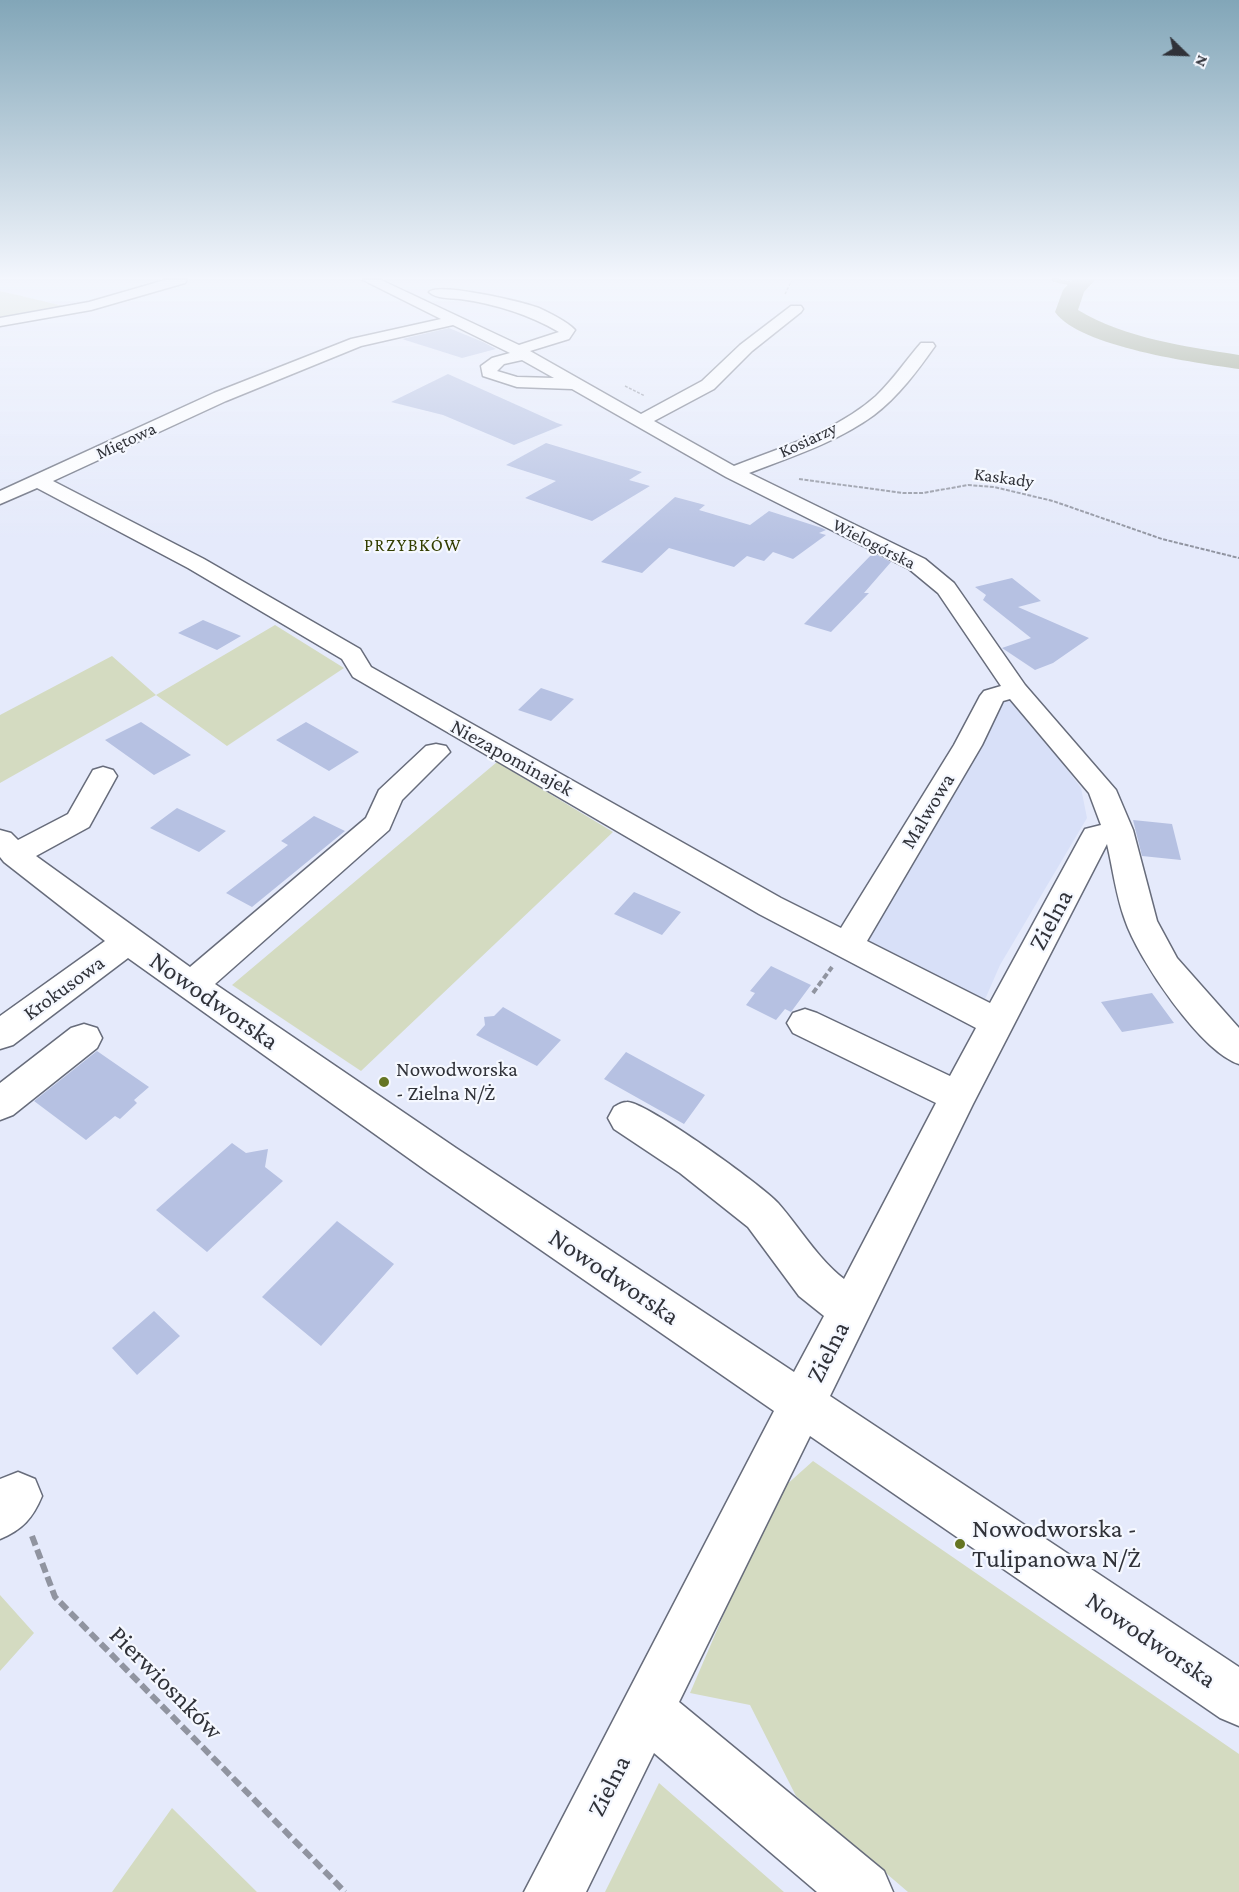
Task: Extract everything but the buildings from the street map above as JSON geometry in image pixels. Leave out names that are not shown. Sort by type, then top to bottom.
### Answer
[{"type":"street","name":"Miętowa","points":[[0,498],[220,397],[291,368]]},
{"type":"street","points":[[489,368],[489,373],[496,377],[578,384]]},
{"type":"street","name":"Wielogórska","points":[[550,368],[734,473],[917,564],[946,588],[1017,690],[1102,790],[1118,830],[1141,921],[1164,966],[1210,1022],[1239,1050]]},
{"type":"street","points":[[641,421],[708,385],[725,368]]},
{"type":"street","name":"Kosiarzy","points":[[734,473],[808,442],[855,418],[882,400],[908,368]]},
{"type":"street","name":"Niezapominajek","points":[[37,481],[118,520],[233,583],[351,654],[362,672],[370,677],[770,906],[996,1022]]},
{"type":"street","name":"Malwowa","points":[[848,945],[968,745],[993,696],[1017,690]]},
{"type":"street","points":[[191,985],[379,823],[389,796],[436,752]]},
{"type":"street","points":[[7,847],[80,820],[103,776]]},
{"type":"street","name":"Zielna","points":[[554,1892],[996,1022],[1096,836],[1118,830]]},
{"type":"street","name":"Nowodworska","points":[[7,847],[128,941],[442,1160],[1239,1699]]},
{"type":"street","name":"Krokusowa","points":[[0,1035],[128,941]]},
{"type":"street","points":[[805,1023],[958,1096]]},
{"type":"street","points":[[0,1104],[84,1038]]},
{"type":"street","points":[[627,1118],[694,1161],[762,1214],[814,1282],[849,1309]]},
{"type":"street","points":[[647,1711],[863,1892]]},
{"type":"path","name":"Kaskady","points":[[762,462],[800,480],[816,483],[903,493],[923,493],[968,486],[1025,493],[1162,539],[1239,558]]},
{"type":"path","name":"Pierwiosnków","points":[[9,1505],[55,1597],[345,1892]]},
{"type":"shaded area","points":[[1015,699],[1081,788],[1087,818],[1000,965],[983,1004],[865,943],[999,703]]},
{"type":"green space","points":[[275,625],[344,668],[227,746],[156,695]]},
{"type":"green space","points":[[112,656],[156,695],[0,783],[0,715]]},
{"type":"green space","points":[[497,762],[613,832],[361,1071],[232,985]]},
{"type":"green space","points":[[813,1461],[1239,1754],[1239,1892],[908,1892],[796,1796],[750,1705],[690,1693],[775,1495]]},
{"type":"green space","points":[[0,1595],[34,1633],[0,1671]]},
{"type":"green space","points":[[659,1783],[784,1892],[605,1892]]},
{"type":"green space","points":[[172,1808],[257,1892],[112,1892]]},
{"type":"place","name":"Nowodworska - Zielna N/Ż","points":[[384,1082]]},
{"type":"place","name":"Nowodworska - Tulipanowa N/Ż","points":[[960,1544]]},
{"type":"district","name":"PRZYBKÓW","points":[[413,545]]}]
